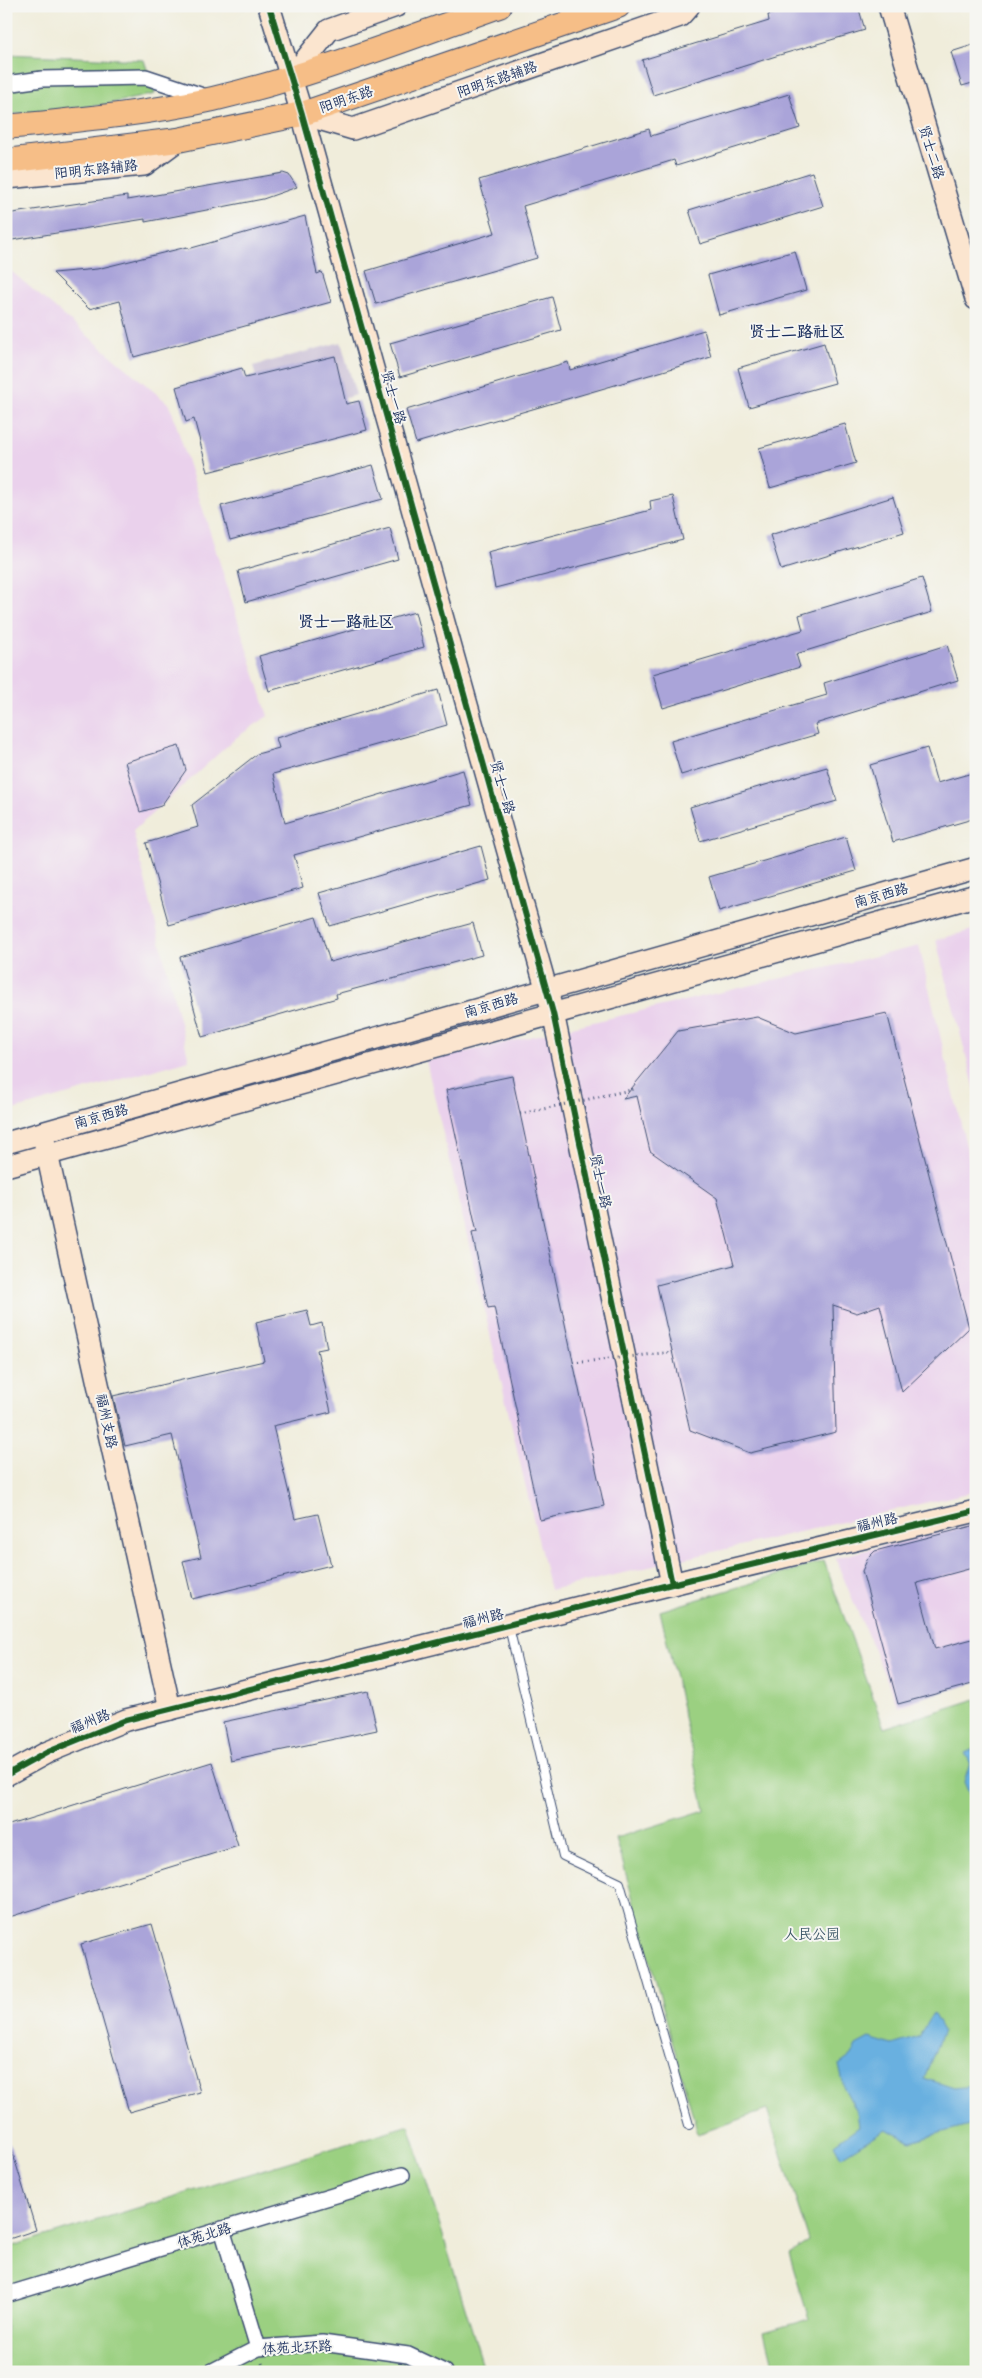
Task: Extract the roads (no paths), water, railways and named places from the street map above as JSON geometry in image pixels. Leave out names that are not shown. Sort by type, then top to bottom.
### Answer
[{"type":"main road","points":[[6,127],[127,114],[212,99],[291,78],[499,6]]},
{"type":"main road","name":"阳明东路","points":[[6,161],[178,140],[302,114],[618,6]]},
{"type":"street","name":"贤士一路","points":[[270,6],[302,114],[553,1013],[672,1584]]},
{"type":"street","points":[[291,78],[329,30],[396,6]]},
{"type":"street","name":"阳明东路辅路","points":[[302,114],[353,129],[680,16],[689,6]]},
{"type":"street","name":"贤士二路","points":[[889,6],[976,299]]},
{"type":"street","points":[[6,84],[42,80],[146,77],[212,99]]},
{"type":"street","name":"阳明东路辅路","points":[[6,178],[144,165],[178,140]]},
{"type":"street","name":"南京西路","points":[[6,1143],[976,868]]},
{"type":"street","name":"南京西路","points":[[6,1166],[976,896]]},
{"type":"street","name":"福州支路","points":[[42,1132],[170,1709]]},
{"type":"street","name":"福州路","points":[[6,1775],[48,1752],[126,1720],[672,1584],[976,1511]]},
{"type":"street","name":"体苑北路","points":[[6,2295],[402,2175]]},
{"type":"street","points":[[222,2229],[258,2348]]},
{"type":"street","name":"体苑北环路","points":[[211,2372],[258,2348],[322,2343],[408,2355],[444,2372]]},
{"type":"lane","points":[[508,1625],[563,1856],[620,1883],[689,2125]]},
{"type":"water","points":[[976,1748],[975,1827],[973,1803],[964,1782],[970,1762],[965,1753]]},
{"type":"water","points":[[933,2013],[943,2031],[924,2078],[954,2088],[976,2086],[976,2123],[911,2141],[886,2129],[841,2157],[834,2144],[859,2126],[857,2112],[844,2088],[839,2065],[851,2056],[856,2045],[869,2038],[892,2045],[918,2037]]},
{"type":"district","name":"贤士二路社区","points":[[797,331]]},
{"type":"district","name":"贤士一路社区","points":[[346,621]]},
{"type":"park label","name":"人民公园","points":[[812,1934]]}]
